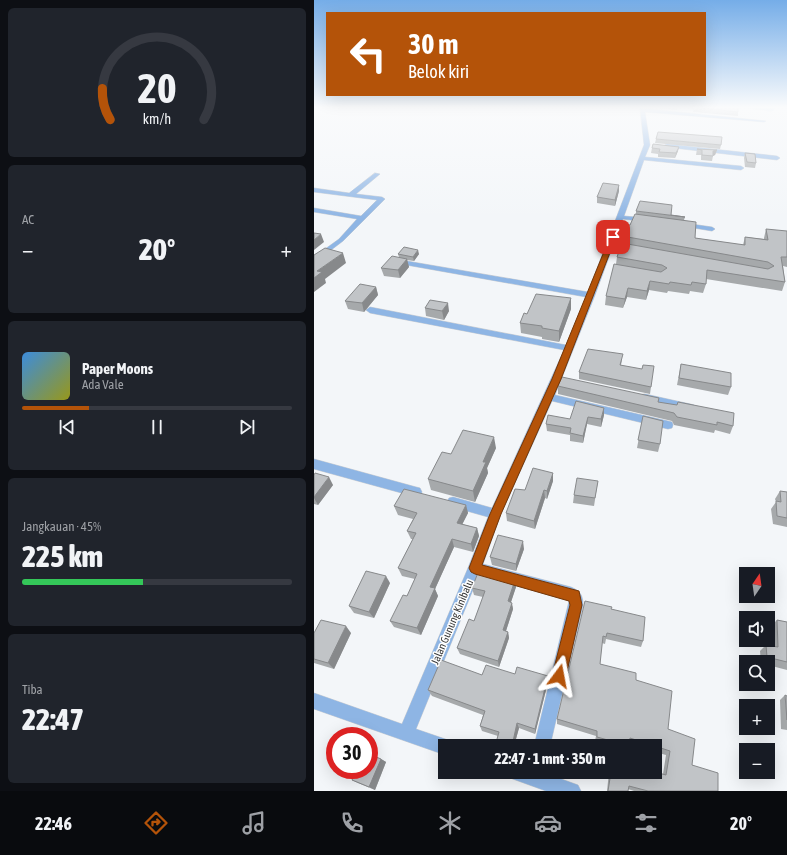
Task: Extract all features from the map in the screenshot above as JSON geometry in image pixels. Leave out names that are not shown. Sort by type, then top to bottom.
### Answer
[{"type":"street","name":"Jalan Gunung Kinibalu","points":[[406,733],[475,568],[495,514],[548,397],[560,380],[569,348],[591,294],[606,268],[614,248],[620,217],[643,158],[650,145]]},
{"type":"street","points":[[661,146],[777,158]]},
{"type":"street","points":[[643,158],[741,168]]},
{"type":"street","points":[[350,195],[377,174]]},
{"type":"street","points":[[314,190],[382,199],[341,240],[314,261]]},
{"type":"street","points":[[314,210],[362,218]]},
{"type":"street","points":[[620,217],[651,221]]},
{"type":"street","points":[[674,224],[712,229]]},
{"type":"street","points":[[395,261],[591,294]]},
{"type":"street","points":[[370,310],[569,348]]},
{"type":"street","points":[[631,395],[698,410]]},
{"type":"street","points":[[548,397],[668,425]]},
{"type":"street","points":[[314,464],[427,495]]},
{"type":"street","points":[[442,500],[495,514]]},
{"type":"street","points":[[475,568],[571,594],[576,598],[576,605],[544,739]]},
{"type":"street","points":[[314,701],[438,744]]},
{"type":"street","points":[[544,779],[572,791]]},
{"type":"building","points":[[653,145],[679,147],[676,153],[659,152],[660,149],[652,148]]},
{"type":"building","points":[[697,149],[717,150],[713,151],[713,156],[702,155],[702,150]]},
{"type":"building","points":[[745,153],[755,154],[756,163],[747,162]]},
{"type":"building","points":[[603,183],[619,185],[615,200],[597,197]]},
{"type":"building","points":[[640,201],[672,205],[671,215],[685,217],[636,211]]},
{"type":"building","points":[[635,214],[696,222],[695,238],[745,245],[745,237],[768,240],[766,229],[787,231],[787,257],[781,257],[785,282],[707,270],[706,284],[692,282],[691,285],[670,282],[669,284],[650,281],[647,291],[628,288],[625,299],[606,296],[614,264],[661,272],[667,268],[662,265],[617,257],[622,243],[768,269],[774,266],[768,262],[622,236],[626,225],[630,225]]},
{"type":"building","points":[[314,233],[321,234],[314,240]]},
{"type":"building","points":[[404,247],[418,250],[413,257],[398,254]]},
{"type":"building","points":[[325,248],[343,253],[317,271],[322,272],[314,278],[314,255]]},
{"type":"building","points":[[392,256],[407,259],[398,270],[381,268]]},
{"type":"building","points":[[360,284],[376,287],[362,303],[345,301]]},
{"type":"building","points":[[536,294],[571,298],[559,331],[542,328],[542,326],[520,323],[524,313],[527,314]]},
{"type":"building","points":[[430,300],[448,303],[442,311],[425,308]]},
{"type":"building","points":[[588,349],[623,354],[620,365],[642,369],[643,365],[654,366],[651,387],[579,372]]},
{"type":"building","points":[[681,364],[731,373],[731,387],[679,378]]},
{"type":"building","points":[[562,377],[659,398],[658,402],[677,405],[678,402],[734,413],[733,426],[717,422],[717,425],[677,417],[674,413],[558,386]]},
{"type":"building","points":[[576,401],[604,408],[601,419],[588,417],[583,436],[570,433],[571,428],[546,424],[548,415],[570,419]]},
{"type":"building","points":[[643,416],[663,421],[660,444],[638,440]]},
{"type":"building","points":[[463,430],[494,437],[483,462],[486,462],[473,491],[428,479],[442,452],[451,454]]},
{"type":"building","points":[[533,468],[553,473],[547,491],[544,490],[534,521],[506,513],[515,489],[525,490]]},
{"type":"building","points":[[315,473],[329,477],[314,497],[314,475]]},
{"type":"building","points":[[577,478],[598,481],[595,498],[574,495]]},
{"type":"building","points":[[404,489],[466,505],[457,523],[477,528],[471,544],[452,539],[430,587],[435,588],[417,628],[390,621],[403,595],[407,596],[417,574],[398,568],[416,533],[407,531],[417,513],[394,506]]},
{"type":"building","points":[[780,491],[787,492],[787,518],[777,516],[776,501],[781,502]]},
{"type":"building","points":[[498,535],[523,541],[516,564],[490,557]]},
{"type":"building","points":[[479,570],[515,580],[508,601],[512,603],[503,630],[508,632],[498,661],[457,648],[469,619],[474,621],[485,591],[472,588]]},
{"type":"building","points":[[366,571],[386,576],[369,612],[349,606]]},
{"type":"building","points":[[585,601],[645,617],[643,641],[607,633],[606,637],[603,636],[600,664],[636,673],[636,680],[672,691],[668,729],[695,739],[692,765],[718,773],[718,791],[648,791],[629,786],[628,791],[608,791],[610,779],[662,779],[662,774],[666,775],[670,751],[662,748],[662,739],[604,739],[597,737],[597,731],[557,719]]},
{"type":"building","points":[[321,620],[346,626],[328,663],[314,659],[314,633]]},
{"type":"building","points":[[777,620],[787,622],[787,662],[775,659],[775,655],[767,655],[766,647],[778,647]]},
{"type":"building","points":[[441,660],[482,675],[486,665],[515,674],[517,667],[548,676],[535,729],[517,723],[514,739],[497,739],[499,732],[480,726],[485,711],[428,690]]},
{"type":"building","points":[[785,695],[787,696],[787,720]]},
{"type":"building","points":[[378,758],[381,759],[378,766]]},
{"type":"building","points":[[352,779],[372,779],[369,787]]},
{"type":"route","points":[[559,676],[577,601],[576,598],[571,594],[475,568],[495,514],[557,379],[613,237]]}]
